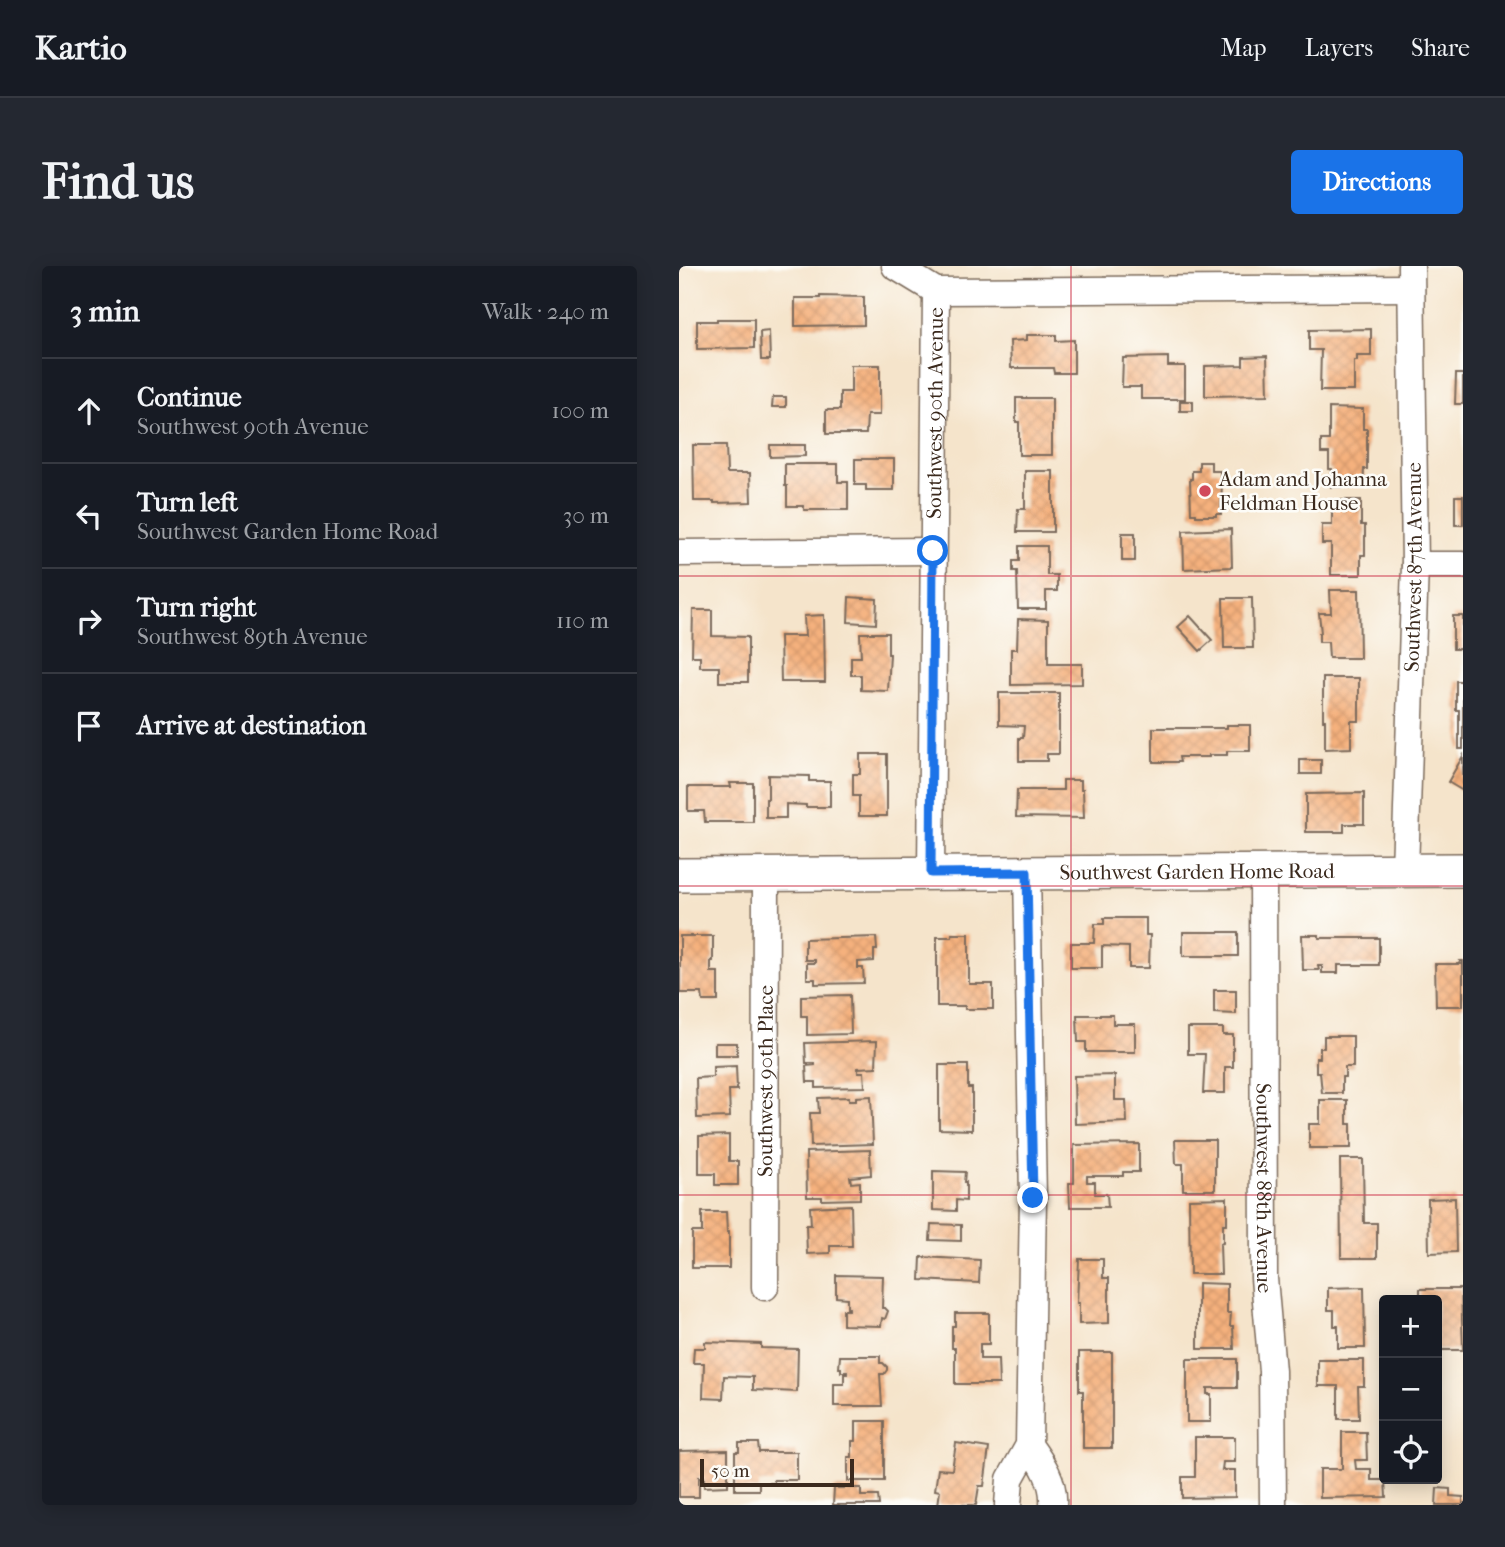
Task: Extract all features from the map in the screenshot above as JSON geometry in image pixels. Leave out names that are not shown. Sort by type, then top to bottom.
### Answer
[{"type":"main road","name":"Southwest Garden Home Road","points":[[679,875],[1463,870]]},
{"type":"street","points":[[895,266],[936,291],[1411,277]]},
{"type":"street","name":"Southwest 87th Avenue","points":[[1405,870],[1415,565],[1411,277]]},
{"type":"street","name":"Southwest 90th Avenue","points":[[931,873],[936,291]]},
{"type":"street","points":[[679,553],[933,551]]},
{"type":"street","points":[[1415,565],[1463,565]]},
{"type":"street","name":"Southwest 88th Avenue","points":[[1263,871],[1264,1278],[1272,1371],[1273,1505]]},
{"type":"street","points":[[1008,1505],[1010,1479],[1029,1444],[1033,1198],[1027,872]]},
{"type":"street","name":"Southwest 90th Place","points":[[765,1287],[767,874]]},
{"type":"street","points":[[1029,1444],[1043,1464],[1052,1489],[1053,1505]]},
{"type":"building","points":[[864,297],[864,325],[795,326],[795,298]]},
{"type":"building","points":[[754,319],[754,348],[697,349],[697,321]]},
{"type":"building","points":[[1371,329],[1371,356],[1357,356],[1357,361],[1354,361],[1354,391],[1320,391],[1321,350],[1309,350],[1309,330]]},
{"type":"building","points":[[769,331],[770,360],[761,360],[760,332]]},
{"type":"building","points":[[1027,335],[1056,335],[1056,341],[1074,340],[1074,373],[1054,373],[1053,368],[1011,368],[1010,341],[1027,340]]},
{"type":"building","points":[[1267,356],[1268,395],[1205,396],[1205,366],[1243,365],[1243,357]]},
{"type":"building","points":[[1168,357],[1168,366],[1185,366],[1185,399],[1141,399],[1141,387],[1122,387],[1123,358]]},
{"type":"building","points":[[851,365],[880,365],[880,415],[867,415],[866,434],[826,434],[826,410],[840,410],[840,392],[851,392]]},
{"type":"building","points":[[1456,374],[1463,374],[1463,404],[1455,404]]},
{"type":"building","points":[[773,397],[786,397],[786,407],[772,407]]},
{"type":"building","points":[[1016,398],[1052,398],[1052,455],[1019,455]]},
{"type":"building","points":[[1180,401],[1193,401],[1193,411],[1180,411]]},
{"type":"building","points":[[1329,408],[1363,409],[1363,429],[1367,429],[1367,469],[1364,469],[1363,487],[1331,487],[1329,453],[1321,453],[1321,440],[1329,440]]},
{"type":"building","points":[[693,445],[726,445],[727,473],[750,473],[751,502],[694,501]]},
{"type":"building","points":[[770,445],[805,445],[805,456],[770,457]]},
{"type":"building","points":[[855,459],[894,459],[894,490],[866,490],[866,485],[855,485]]},
{"type":"building","points":[[1199,462],[1211,462],[1211,471],[1220,471],[1221,514],[1216,516],[1191,514],[1190,479],[1192,471],[1199,471]]},
{"type":"building","points":[[785,464],[838,464],[838,482],[848,482],[848,510],[804,510],[804,506],[787,506]]},
{"type":"building","points":[[1025,471],[1053,471],[1053,532],[1017,532],[1018,509],[1025,509]]},
{"type":"building","points":[[1455,496],[1463,496],[1463,525],[1455,525]]},
{"type":"building","points":[[1332,500],[1361,500],[1361,525],[1365,525],[1365,555],[1361,555],[1361,575],[1331,575],[1331,544],[1322,544],[1322,525],[1332,525]]},
{"type":"building","points":[[1231,529],[1232,567],[1184,569],[1183,531]]},
{"type":"building","points":[[1122,533],[1135,533],[1135,561],[1122,561]]},
{"type":"building","points":[[1019,546],[1047,546],[1047,575],[1057,575],[1057,591],[1046,591],[1046,609],[1018,609],[1017,571],[1013,571],[1013,561],[1019,561]]},
{"type":"building","points":[[1330,590],[1359,590],[1360,658],[1329,658],[1328,642],[1319,642],[1319,613],[1331,613]]},
{"type":"building","points":[[849,597],[877,599],[876,624],[848,622]]},
{"type":"building","points":[[1223,598],[1252,598],[1253,648],[1224,648]]},
{"type":"building","points":[[693,610],[712,610],[712,636],[748,637],[748,682],[719,682],[719,667],[700,667],[700,656],[692,656]]},
{"type":"building","points":[[824,615],[825,682],[781,682],[780,636],[805,636],[804,616]]},
{"type":"building","points":[[1190,616],[1212,640],[1200,651],[1178,627]]},
{"type":"building","points":[[1453,616],[1463,616],[1463,649],[1453,649]]},
{"type":"building","points":[[1018,619],[1048,620],[1048,664],[1082,664],[1082,684],[1011,685],[1011,649],[1017,649]]},
{"type":"building","points":[[860,633],[888,633],[888,691],[861,690],[861,675],[851,675],[851,657],[861,657]]},
{"type":"building","points":[[1323,678],[1359,678],[1359,721],[1351,721],[1351,748],[1325,749]]},
{"type":"building","points":[[1456,681],[1463,681],[1463,749],[1459,749]]},
{"type":"building","points":[[999,693],[1059,693],[1059,754],[1047,754],[1047,761],[1019,761],[1019,738],[1023,738],[1024,726],[999,725]]},
{"type":"building","points":[[1227,725],[1250,725],[1250,751],[1227,751],[1227,755],[1209,757],[1179,757],[1180,762],[1153,762],[1153,728],[1227,728]]},
{"type":"building","points":[[860,754],[887,754],[887,816],[859,816],[859,796],[853,796],[853,774],[860,774]]},
{"type":"building","points":[[1463,756],[1463,791],[1448,782]]},
{"type":"building","points":[[1300,760],[1321,760],[1321,774],[1300,774]]},
{"type":"building","points":[[768,775],[809,776],[809,781],[830,781],[830,807],[786,804],[786,818],[766,818]]},
{"type":"building","points":[[1063,780],[1081,780],[1084,818],[1016,817],[1017,790],[1063,790]]},
{"type":"building","points":[[730,783],[753,783],[753,822],[705,822],[704,811],[688,811],[688,787],[731,787]]},
{"type":"building","points":[[1364,793],[1364,824],[1344,824],[1344,832],[1306,832],[1306,794]]},
{"type":"building","points":[[1104,918],[1146,918],[1146,935],[1150,935],[1149,968],[1129,968],[1129,947],[1102,946],[1102,968],[1071,968],[1071,943],[1094,943],[1095,924],[1104,924]]},
{"type":"building","points":[[1183,932],[1238,932],[1238,956],[1183,956]]},
{"type":"building","points":[[952,934],[969,934],[969,984],[993,984],[993,1009],[937,1006],[937,937],[952,937]]},
{"type":"building","points":[[1302,935],[1319,935],[1319,938],[1379,938],[1379,965],[1338,965],[1338,973],[1322,973],[1322,966],[1318,966],[1319,970],[1303,970]]},
{"type":"building","points":[[680,936],[713,936],[711,972],[718,972],[718,1001],[703,1001],[702,993],[680,993]]},
{"type":"building","points":[[876,937],[874,961],[858,962],[858,968],[863,968],[864,983],[815,984],[815,979],[807,979],[807,963],[815,963],[815,960],[805,960],[805,939]]},
{"type":"building","points":[[1460,961],[1463,961],[1463,1006],[1436,1006],[1435,964],[1461,964]]},
{"type":"building","points":[[1214,990],[1236,990],[1236,1014],[1214,1013]]},
{"type":"building","points":[[850,995],[851,1034],[807,1035],[807,1016],[801,1016],[801,996]]},
{"type":"building","points":[[1077,1015],[1113,1015],[1113,1024],[1135,1024],[1135,1052],[1086,1052],[1086,1042],[1078,1042]]},
{"type":"building","points":[[1188,1028],[1223,1028],[1223,1035],[1233,1035],[1233,1067],[1225,1067],[1225,1093],[1203,1093],[1205,1054],[1188,1054]]},
{"type":"building","points":[[1324,1036],[1353,1036],[1353,1067],[1345,1067],[1342,1093],[1322,1093],[1320,1072],[1316,1072],[1316,1058],[1320,1058],[1320,1048],[1324,1048]]},
{"type":"building","points":[[877,1041],[876,1067],[858,1068],[858,1072],[864,1072],[865,1087],[816,1088],[816,1082],[807,1082],[806,1066],[815,1063],[806,1063],[805,1043]]},
{"type":"building","points":[[715,1043],[737,1043],[737,1055],[715,1055]]},
{"type":"building","points":[[939,1065],[968,1065],[968,1088],[972,1088],[972,1130],[939,1129]]},
{"type":"building","points":[[736,1066],[737,1090],[729,1090],[730,1117],[697,1118],[696,1078],[713,1077],[713,1067]]},
{"type":"building","points":[[1115,1075],[1115,1100],[1126,1100],[1127,1122],[1075,1124],[1074,1076]]},
{"type":"building","points":[[871,1096],[873,1144],[811,1146],[810,1113],[819,1113],[818,1098],[849,1097],[849,1100],[856,1100],[856,1097]]},
{"type":"building","points":[[1320,1100],[1347,1100],[1351,1148],[1309,1148],[1309,1124],[1320,1124]]},
{"type":"building","points":[[729,1135],[729,1161],[738,1161],[738,1185],[715,1185],[715,1174],[699,1174],[699,1136]]},
{"type":"building","points":[[1175,1140],[1215,1140],[1215,1190],[1183,1190],[1183,1164],[1176,1164]]},
{"type":"building","points":[[1139,1144],[1139,1172],[1123,1172],[1123,1176],[1087,1176],[1087,1182],[1095,1182],[1095,1194],[1107,1194],[1108,1207],[1070,1207],[1069,1183],[1074,1183],[1074,1145]]},
{"type":"building","points":[[870,1150],[871,1175],[850,1177],[851,1183],[860,1182],[860,1199],[822,1200],[822,1197],[807,1197],[806,1152]]},
{"type":"building","points":[[1340,1159],[1363,1159],[1364,1223],[1377,1223],[1377,1258],[1341,1258]]},
{"type":"building","points":[[933,1171],[965,1172],[966,1201],[956,1200],[956,1211],[933,1210]]},
{"type":"building","points":[[1227,1198],[1227,1224],[1223,1224],[1223,1243],[1220,1244],[1221,1274],[1190,1274],[1189,1199]]},
{"type":"building","points":[[1455,1198],[1456,1252],[1429,1253],[1428,1199]]},
{"type":"building","points":[[851,1205],[852,1246],[830,1246],[830,1253],[807,1254],[806,1225],[811,1225],[810,1207]]},
{"type":"building","points":[[702,1212],[726,1212],[729,1268],[692,1268],[692,1232],[702,1232]]},
{"type":"building","points":[[931,1224],[961,1225],[961,1241],[930,1240]]},
{"type":"building","points":[[921,1257],[980,1260],[979,1283],[920,1280]]},
{"type":"building","points":[[1079,1259],[1103,1259],[1103,1278],[1109,1278],[1109,1323],[1079,1324]]},
{"type":"building","points":[[836,1275],[883,1276],[882,1308],[888,1311],[885,1319],[882,1318],[881,1326],[843,1325],[843,1310],[849,1308],[847,1298],[836,1297]]},
{"type":"building","points":[[1198,1283],[1227,1284],[1227,1313],[1231,1313],[1234,1349],[1198,1349]]},
{"type":"building","points":[[1364,1287],[1365,1348],[1338,1348],[1338,1326],[1334,1326],[1334,1310],[1328,1310],[1328,1288]]},
{"type":"building","points":[[1420,1289],[1461,1289],[1463,1350],[1442,1350],[1442,1295],[1420,1295]]},
{"type":"building","points":[[955,1313],[989,1313],[989,1344],[980,1344],[980,1359],[998,1359],[999,1384],[955,1384],[952,1326],[955,1326]]},
{"type":"building","points":[[705,1342],[761,1344],[761,1348],[798,1349],[797,1392],[753,1390],[753,1377],[724,1376],[723,1399],[703,1398],[704,1363],[693,1363],[694,1348],[705,1348]]},
{"type":"building","points":[[1079,1352],[1112,1352],[1112,1448],[1083,1448],[1083,1391],[1079,1391]]},
{"type":"building","points":[[840,1356],[880,1356],[880,1363],[887,1367],[884,1374],[880,1374],[882,1406],[834,1406],[834,1384],[844,1384],[844,1374],[847,1374],[839,1368]]},
{"type":"building","points":[[1187,1359],[1237,1359],[1237,1388],[1207,1388],[1207,1394],[1211,1394],[1211,1422],[1187,1422]]},
{"type":"building","points":[[1318,1360],[1364,1360],[1364,1386],[1358,1386],[1359,1419],[1338,1419],[1338,1386],[1318,1386]]},
{"type":"building","points":[[856,1421],[884,1421],[884,1481],[848,1481],[848,1457],[852,1457],[852,1441],[856,1441]]},
{"type":"building","points":[[1342,1432],[1366,1432],[1367,1460],[1355,1460],[1356,1469],[1371,1469],[1371,1480],[1379,1480],[1379,1484],[1385,1484],[1386,1497],[1320,1498],[1320,1469],[1342,1469]]},
{"type":"building","points":[[1195,1437],[1235,1437],[1235,1462],[1223,1462],[1222,1470],[1235,1470],[1235,1497],[1182,1498],[1182,1477],[1195,1477]]},
{"type":"building","points":[[739,1443],[758,1443],[759,1452],[797,1452],[797,1480],[759,1483],[759,1490],[735,1490],[735,1452],[739,1452]]},
{"type":"building","points":[[956,1443],[989,1448],[984,1486],[979,1486],[976,1505],[938,1505],[940,1491],[935,1490],[938,1469],[952,1470]]},
{"type":"building","points":[[728,1450],[728,1486],[704,1487],[704,1477],[699,1477],[699,1497],[679,1497],[679,1451]]},
{"type":"building","points":[[834,1488],[861,1488],[861,1496],[878,1496],[879,1505],[833,1505]]},
{"type":"building","points":[[1437,1488],[1450,1489],[1450,1496],[1463,1497],[1463,1505],[1436,1505]]},
{"type":"place","name":"Adam and Johanna Feldman House","points":[[1205,491]]},
{"type":"route","points":[[933,551],[931,873],[1027,872],[1033,1198]]}]
